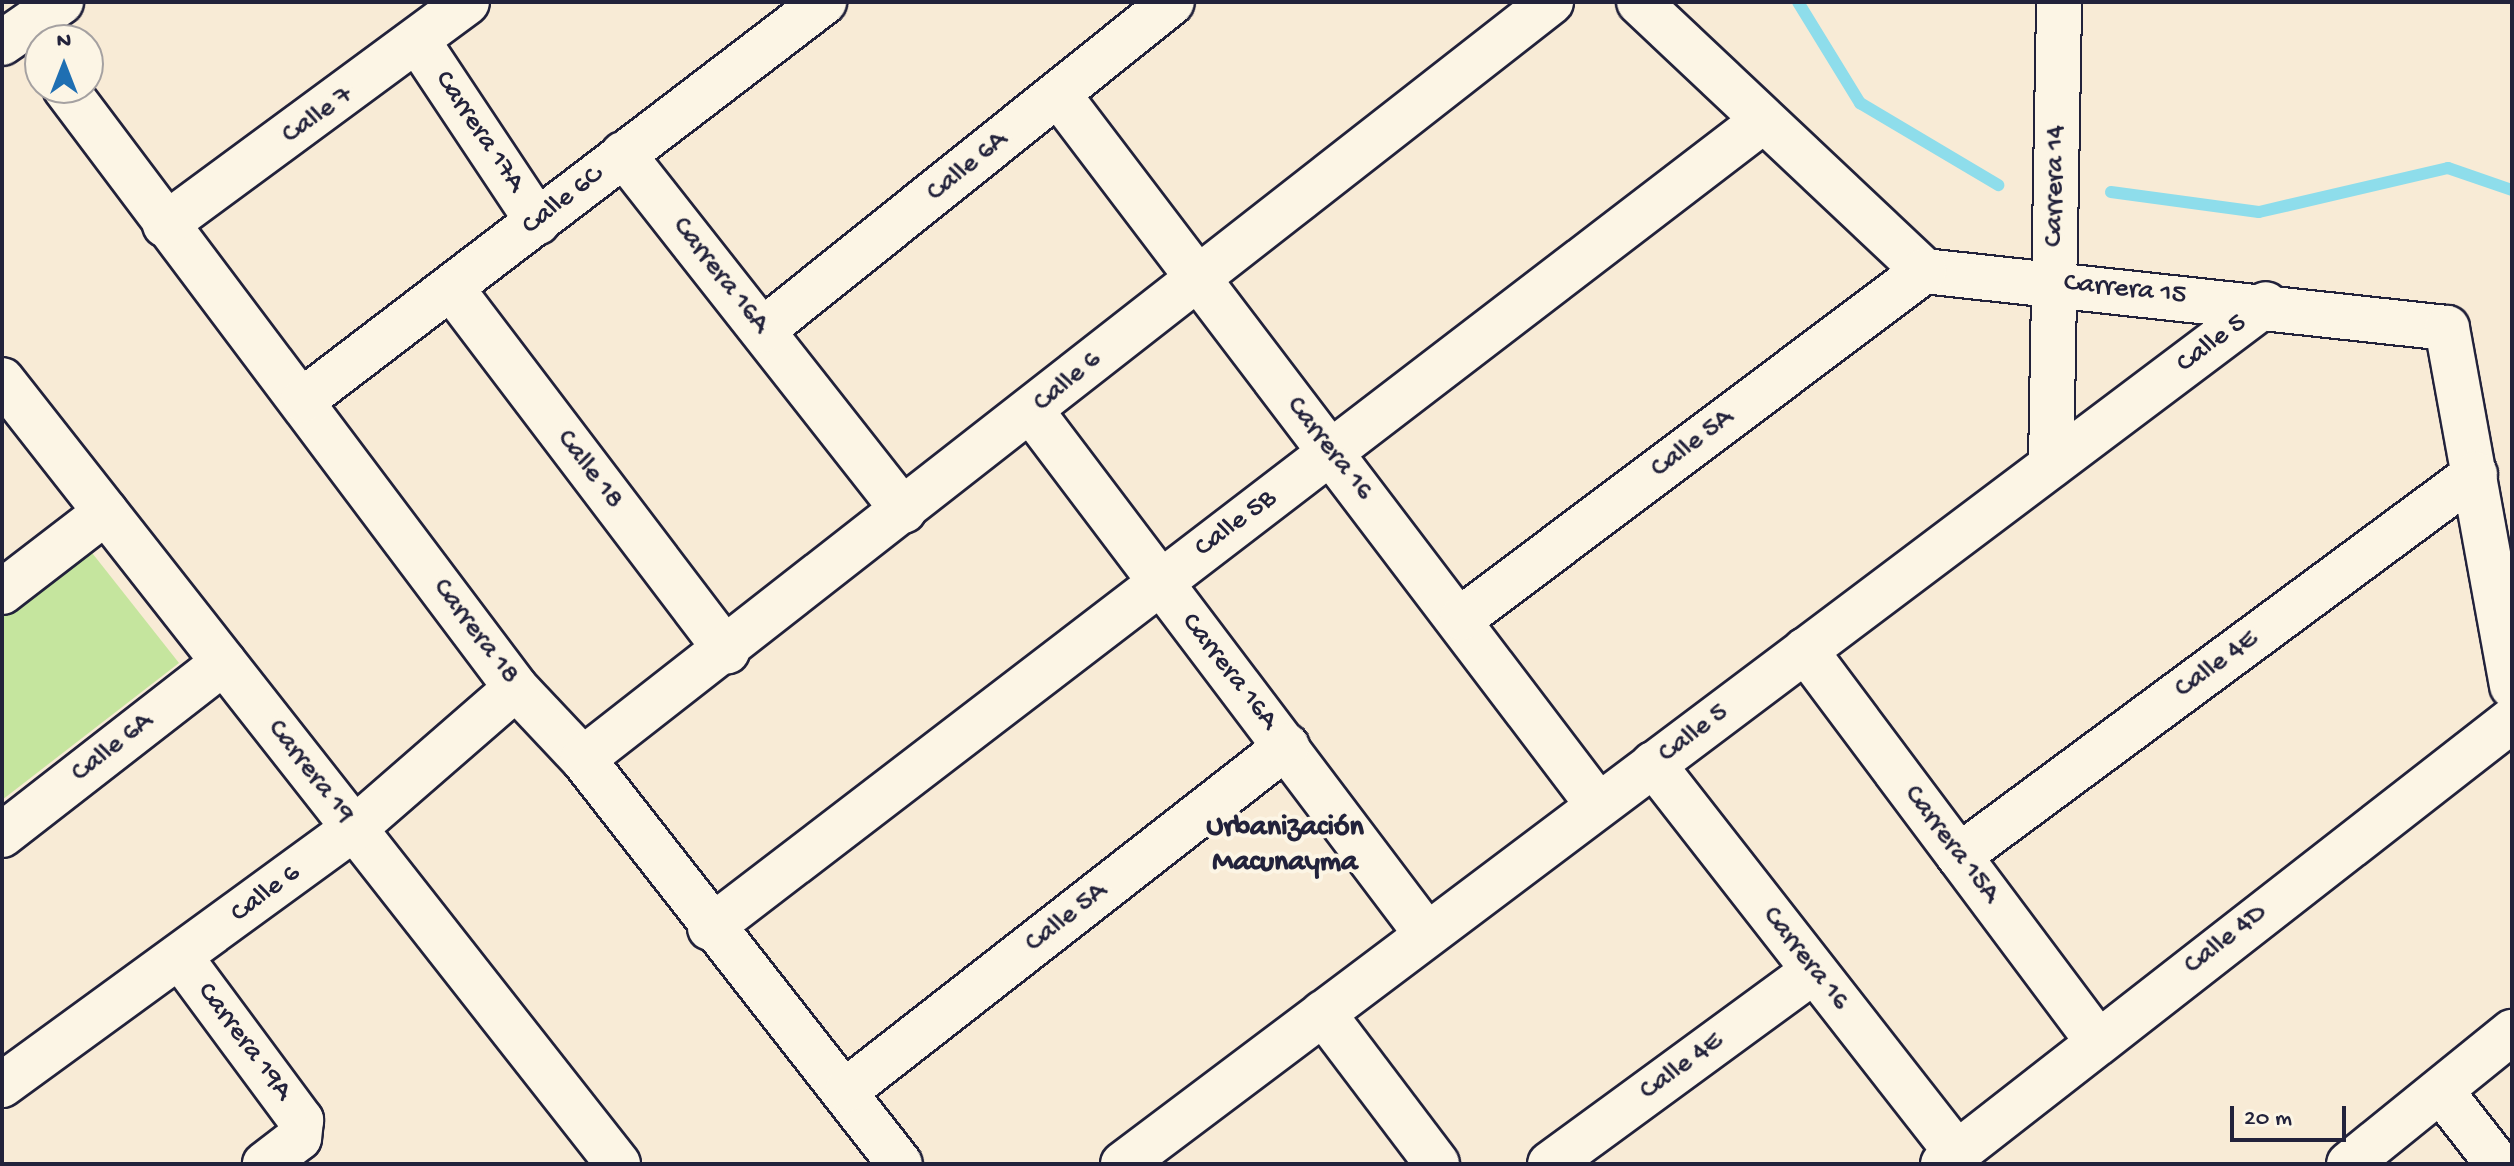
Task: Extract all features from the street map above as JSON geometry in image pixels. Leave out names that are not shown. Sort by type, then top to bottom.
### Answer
[{"type":"street","points":[[16,32],[61,2]]},
{"type":"street","name":"Calle 7","points":[[165,225],[419,43],[467,2]]},
{"type":"street","name":"Calle 6C","points":[[303,400],[824,2]]},
{"type":"street","name":"Calle 6A","points":[[763,330],[1172,2]]},
{"type":"street","name":"Calle 6","points":[[583,759],[727,651],[1032,412],[1195,276],[1551,2]]},
{"type":"street","points":[[1639,2],[1924,271]]},
{"type":"street","name":"Carrera 14","points":[[2051,465],[2059,2]]},
{"type":"street","name":"Carrera 17A","points":[[419,43],[538,222]]},
{"type":"street","name":"Carrera 16","points":[[1058,94],[1331,453],[1462,618],[1598,805]]},
{"type":"street","name":"Carrera 18","points":[[77,104],[165,225],[303,400],[516,688],[583,759],[710,928],[848,1089],[900,1164]]},
{"type":"street","name":"Calle 5B","points":[[710,928],[1763,121]]},
{"type":"street","name":"Carrera 16A","points":[[623,154],[904,511]]},
{"type":"street","name":"Carrera 15","points":[[1924,271],[2266,304],[2447,328],[2512,686]]},
{"type":"street","name":"Calle 5A","points":[[1462,618],[1924,271]]},
{"type":"street","name":"Calle 18","points":[[452,289],[727,651]]},
{"type":"street","name":"Calle 5","points":[[1123,1164],[1425,932],[2266,304]]},
{"type":"street","name":"Carrera 19","points":[[2,380],[618,1164]]},
{"type":"street","name":"Carrera 16A","points":[[1032,412],[1425,932]]},
{"type":"street","name":"Calle 4E","points":[[1959,856],[2475,474]]},
{"type":"street","points":[[2,592],[106,512]]},
{"type":"street","name":"Carrera 15A","points":[[1805,650],[2097,1040]]},
{"type":"street","name":"Calle 6A","points":[[2,835],[224,662]]},
{"type":"street","name":"Calle 6","points":[[2,1085],[181,958],[355,828],[516,688]]},
{"type":"street","name":"Calle 4D","points":[[1950,1159],[2097,1040],[2512,720]]},
{"type":"street","name":"Calle 5A","points":[[848,1089],[1287,746]]},
{"type":"street","name":"Carrera 16","points":[[1653,764],[1814,971],[1950,1159]]},
{"type":"street","name":"Carrera 19A","points":[[181,958],[293,1107],[301,1128],[265,1164]]},
{"type":"street","name":"Calle 4E","points":[[1550,1164],[1814,971]]},
{"type":"street","points":[[1323,1013],[1437,1164]]},
{"type":"street","points":[[2349,1164],[2512,1032]]},
{"type":"street","points":[[2441,1091],[2498,1164]]},
{"type":"green space","points":[[89,549],[179,663],[2,800],[2,617]]},
{"type":"waterway","points":[[1798,2],[1860,103],[1998,185]]},
{"type":"waterway","points":[[2111,192],[2259,212],[2448,168],[2512,190]]},
{"type":"district","name":"Urbanización Macunayma","points":[[1285,846]]}]
